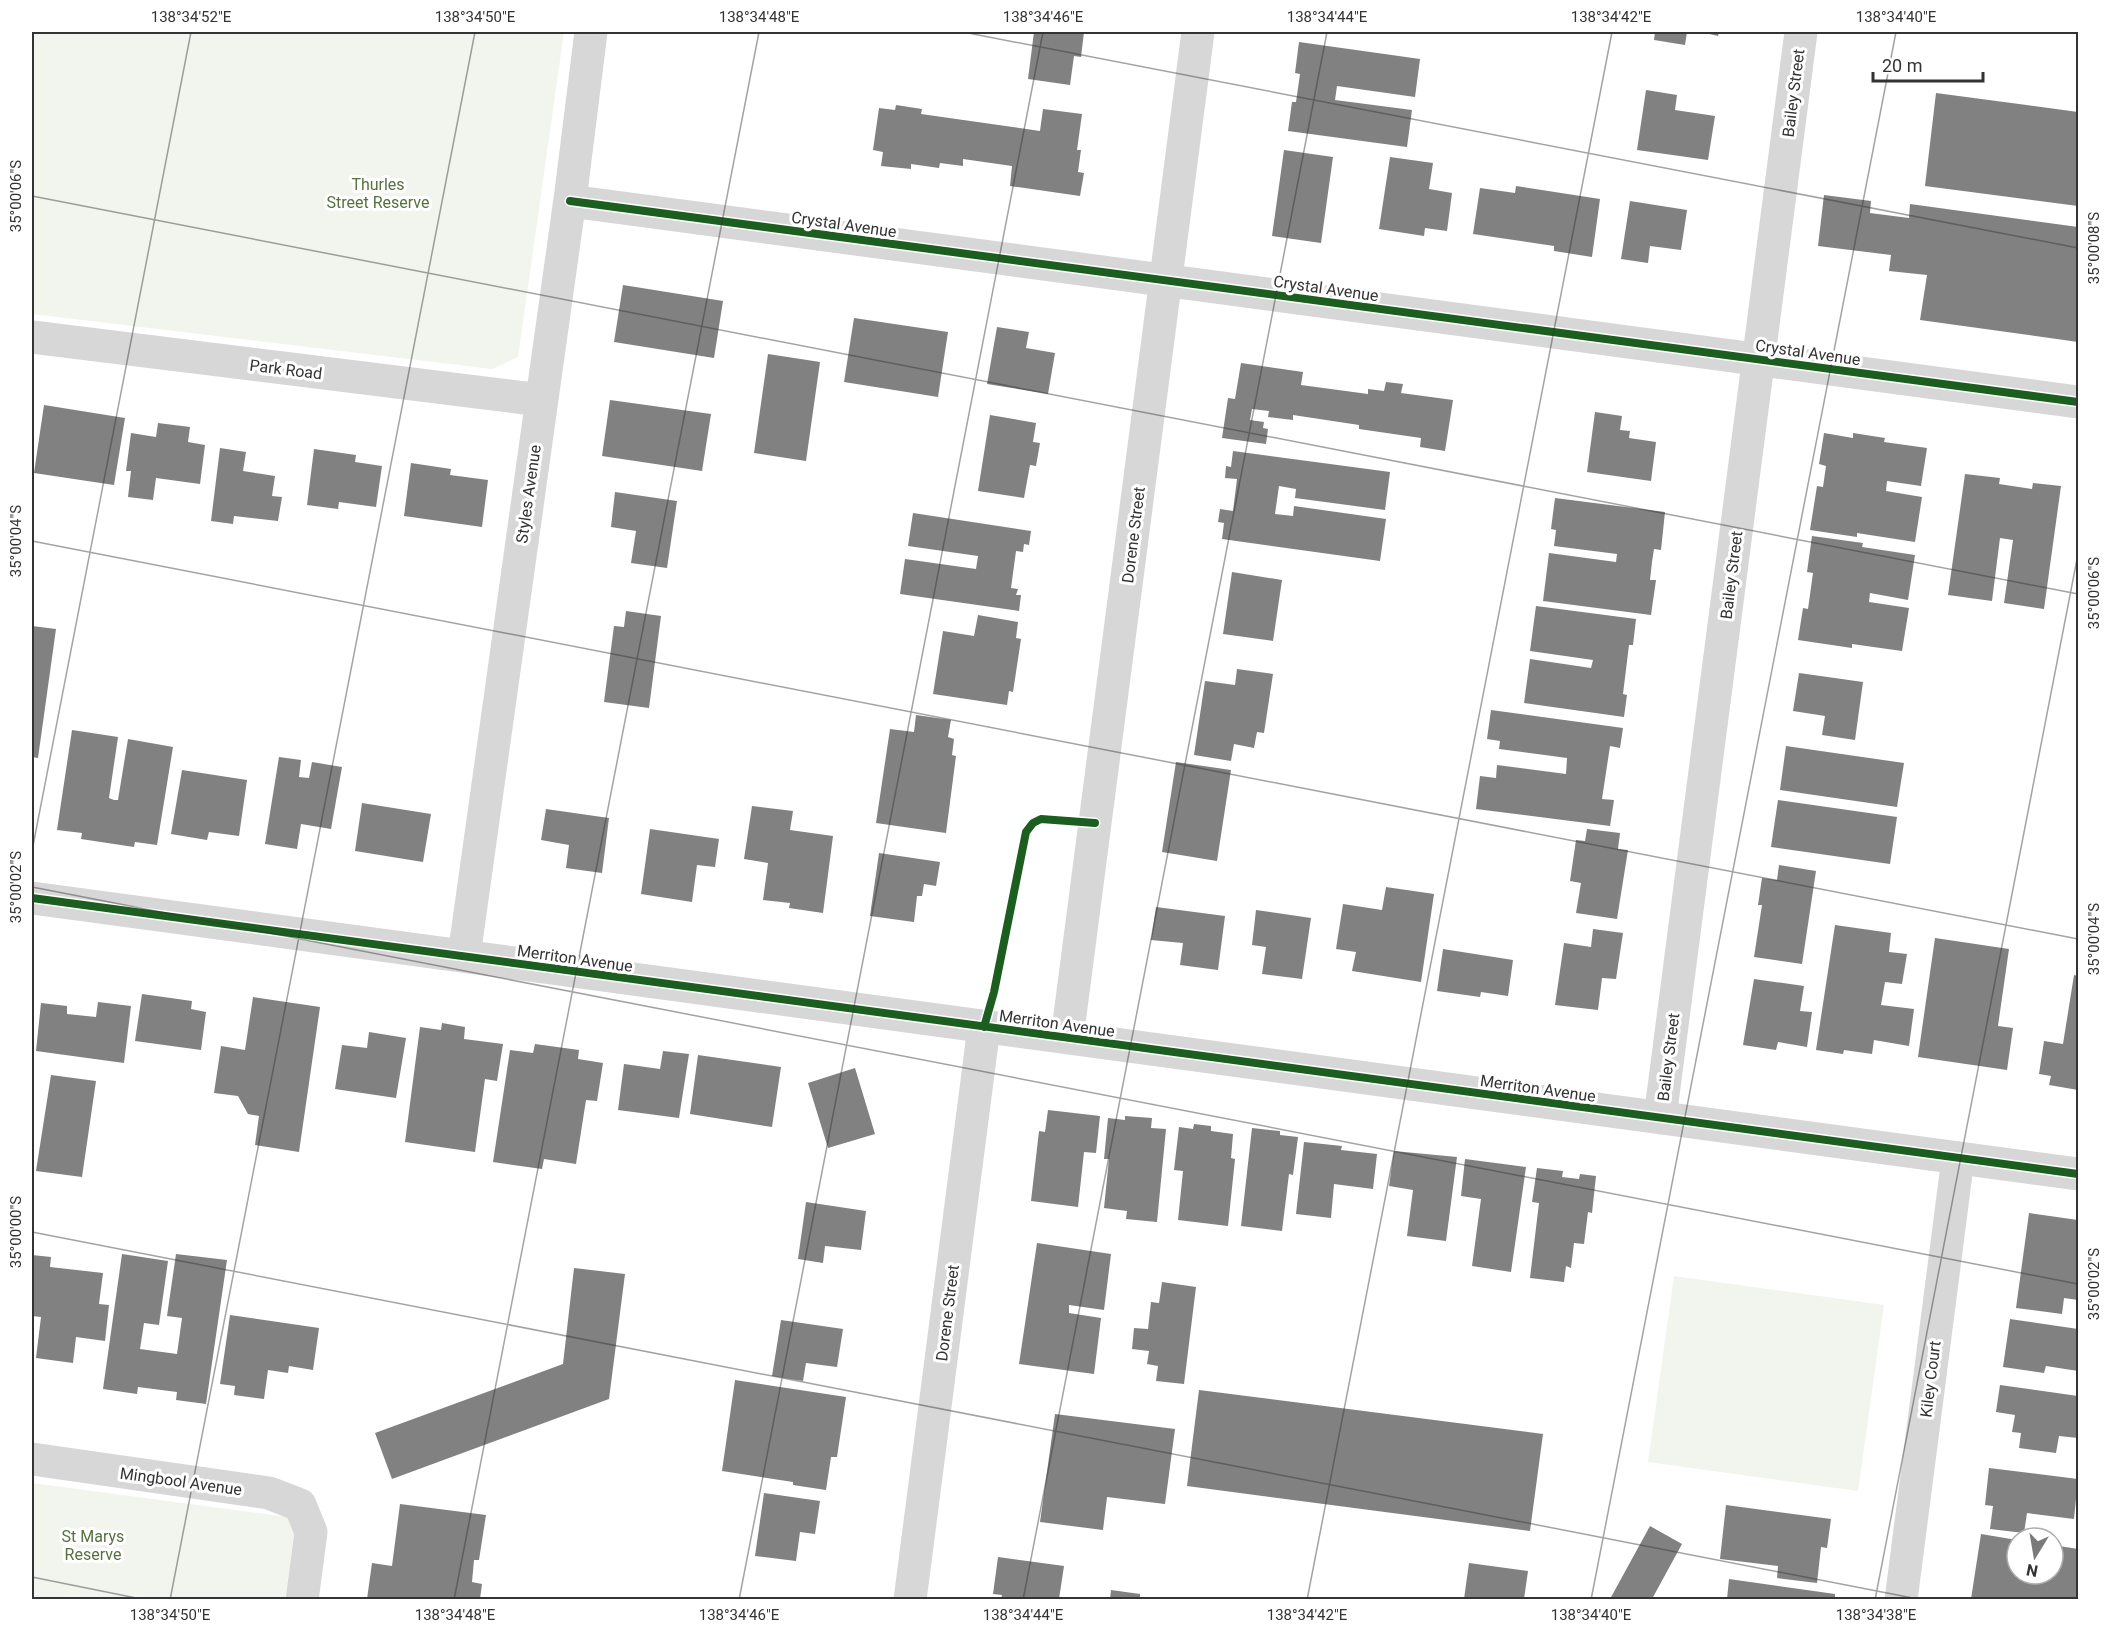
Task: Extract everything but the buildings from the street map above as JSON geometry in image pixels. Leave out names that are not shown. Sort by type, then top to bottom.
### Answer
[{"type":"street","name":"Styles Avenue","points":[[464,956],[570,201],[591,32]]},
{"type":"street","name":"Dorene Street","points":[[1067,1038],[1198,32]]},
{"type":"street","name":"Bailey Street","points":[[1660,1118],[1801,32]]},
{"type":"street","name":"Crystal Avenue","points":[[570,201],[2079,402]]},
{"type":"street","name":"Park Road","points":[[32,338],[541,400]]},
{"type":"street","name":"Merriton Avenue","points":[[32,898],[2079,1174]]},
{"type":"street","name":"Dorene Street","points":[[910,1599],[984,1027]]},
{"type":"street","name":"Kiley Court","points":[[1902,1599],[1958,1158]]},
{"type":"street","name":"Mingbool Avenue","points":[[32,1460],[269,1493],[300,1505],[311,1532],[302,1599]]},
{"type":"green space","name":"Thurles Street Reserve","points":[[32,32],[564,32],[518,357],[492,369],[32,314]]},
{"type":"green space","points":[[1674,1276],[1884,1305],[1858,1491],[1648,1462]]},
{"type":"green space","name":"St Marys Reserve","points":[[32,1483],[296,1518],[285,1599],[32,1600]]},
{"type":"cycle path","points":[[570,201],[2078,402]]},
{"type":"cycle path","points":[[984,1027],[994,992],[1026,832],[1033,823],[1041,819],[1095,823]]},
{"type":"cycle path","points":[[32,898],[2078,1174]]}]
